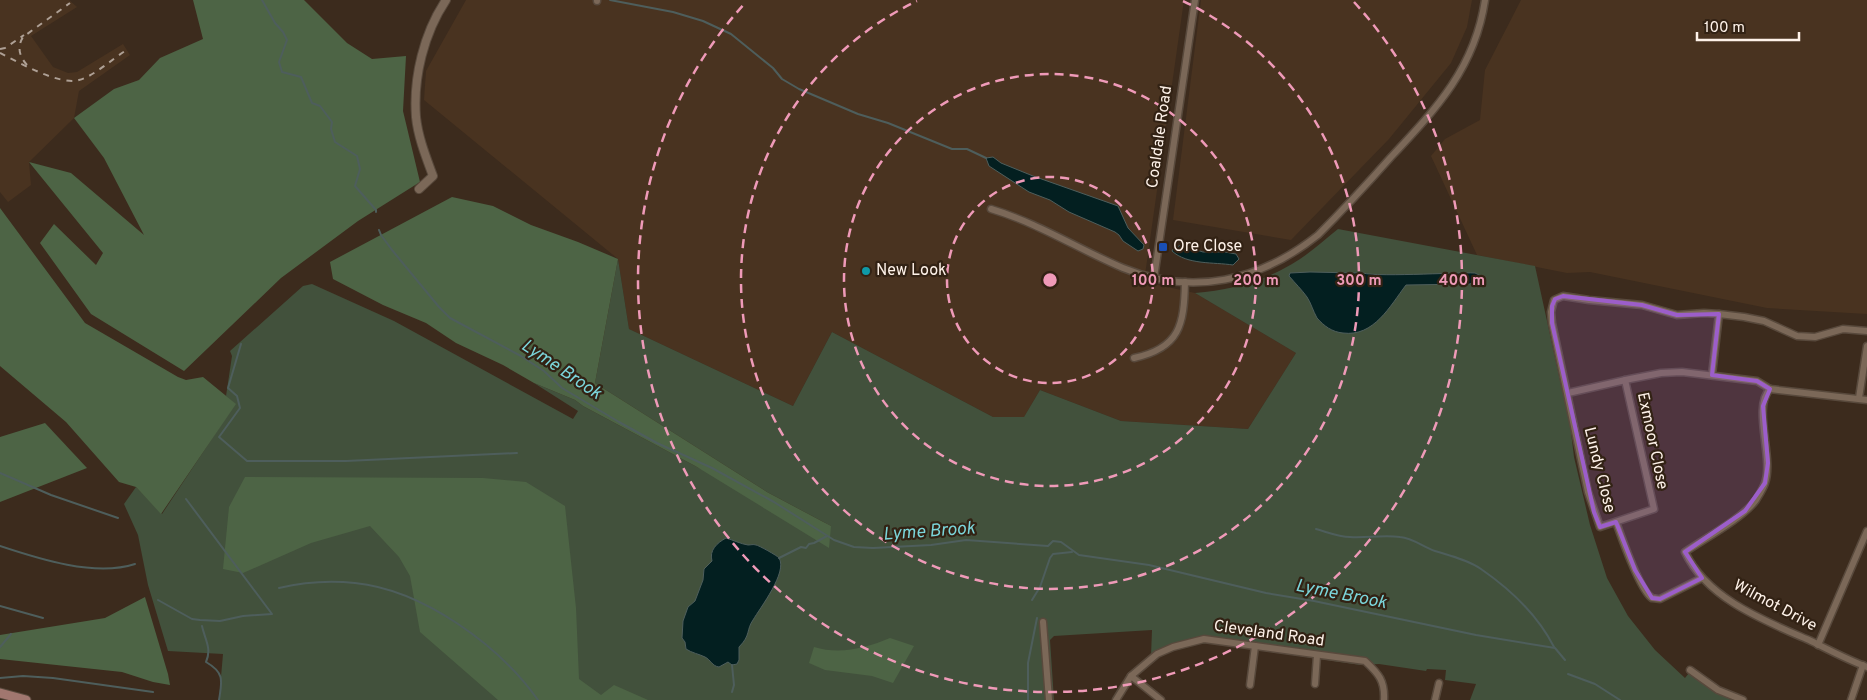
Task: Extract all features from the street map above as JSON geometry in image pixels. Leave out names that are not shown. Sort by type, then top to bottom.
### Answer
[{"type":"main road","points":[[0,693],[26,700]]},
{"type":"street","points":[[419,188],[433,176],[422,146],[416,117],[418,77],[425,42],[437,14],[446,0]]},
{"type":"street","name":"Coaldale Road","points":[[1154,278],[1195,0]]},
{"type":"street","points":[[991,209],[1018,217],[1122,267],[1154,278],[1185,282],[1227,279],[1253,273],[1277,263],[1318,235],[1437,108],[1454,84],[1466,60],[1474,40],[1484,0]]},
{"type":"street","points":[[1134,358],[1149,355],[1164,347],[1177,333],[1184,316],[1185,282]]},
{"type":"street","points":[[1867,331],[1843,329],[1814,337],[1796,336],[1764,321],[1719,314],[1677,315],[1642,305],[1563,296],[1556,298],[1552,306],[1552,323],[1568,392],[1661,373],[1682,372],[1757,381],[1767,386],[1770,390],[1867,400]]},
{"type":"street","points":[[1712,375],[1719,314]]},
{"type":"street","points":[[1859,398],[1867,346]]},
{"type":"street","name":"Exmoor Close","points":[[1625,380],[1654,509]]},
{"type":"street","name":"Wilmot Drive","points":[[1770,390],[1765,396],[1762,406],[1768,463],[1765,483],[1756,499],[1745,511],[1684,552],[1691,566],[1702,578],[1714,589],[1738,605],[1768,622],[1865,666]]},
{"type":"street","name":"Lundy Close","points":[[1568,392],[1588,492],[1600,527],[1654,509]]},
{"type":"street","points":[[1616,522],[1635,570],[1647,593],[1652,598],[1660,599],[1702,578]]},
{"type":"street","points":[[1818,645],[1867,531]]},
{"type":"street","points":[[1043,622],[1049,700]]},
{"type":"street","name":"Cleveland Road","points":[[1116,700],[1132,676],[1157,654],[1173,647],[1204,639],[1365,661],[1376,671],[1385,687],[1384,700]]},
{"type":"street","points":[[1250,685],[1255,646]]},
{"type":"street","points":[[1314,684],[1317,655]]},
{"type":"street","points":[[1851,700],[1865,666]]},
{"type":"street","points":[[1690,670],[1718,690],[1744,700]]},
{"type":"street","points":[[1132,676],[1161,700]]},
{"type":"street","points":[[1435,700],[1439,683]]},
{"type":"highlighted area","points":[[1563,296],[1642,305],[1677,315],[1719,314],[1712,375],[1757,381],[1770,389],[1763,406],[1768,463],[1765,483],[1745,511],[1685,552],[1702,578],[1660,599],[1652,598],[1635,570],[1616,522],[1600,527],[1594,512],[1552,323],[1552,306],[1555,299]]},
{"type":"shaded area","points":[[0,0],[69,0],[77,7],[31,36],[53,67],[68,73],[77,72],[123,44],[130,55],[79,91],[74,118],[29,162],[31,185],[8,202],[0,192]]},
{"type":"shaded area","points":[[466,0],[1184,0],[1144,282],[1195,293],[1296,353],[1248,429],[1121,421],[1040,390],[1024,417],[993,417],[832,332],[793,406],[629,329],[618,259],[424,100],[426,71]]},
{"type":"shaded area","points":[[1201,0],[1472,0],[1467,27],[1451,63],[1389,139],[1291,240],[1173,220]]},
{"type":"shaded area","points":[[1521,0],[1867,0],[1867,314],[1767,308],[1590,272],[1567,273],[1477,255],[1431,156],[1445,139],[1480,120],[1485,70]]},
{"type":"green space","points":[[193,0],[304,0],[347,43],[372,59],[406,56],[403,111],[420,182],[358,221],[281,278],[184,371],[91,314],[40,243],[54,224],[96,265],[103,253],[29,162],[71,173],[144,235],[104,158],[74,118],[114,89],[139,80],[160,58],[203,39]]},
{"type":"green space","points":[[452,197],[493,206],[531,225],[618,259],[595,383],[767,492],[831,526],[829,548],[697,467],[575,400],[534,383],[503,365],[456,343],[426,323],[383,305],[333,279],[330,262]]},
{"type":"green space","points":[[0,208],[85,323],[178,377],[186,380],[203,377],[236,404],[161,514],[136,487],[119,482],[66,422],[0,366]]},
{"type":"green space","points":[[1338,229],[1535,266],[1569,415],[1574,457],[1590,525],[1607,578],[1628,616],[1655,650],[1685,678],[1689,673],[1738,700],[1470,700],[1476,684],[1445,680],[1446,670],[1427,669],[1426,671],[1379,664],[1361,665],[1209,643],[1185,645],[1158,657],[1151,656],[1152,630],[1054,636],[1050,640],[1054,700],[219,700],[223,654],[168,651],[148,585],[138,535],[124,504],[136,487],[162,514],[235,404],[226,396],[232,356],[230,351],[303,286],[312,284],[394,321],[573,419],[578,411],[534,383],[575,400],[697,467],[831,526],[767,492],[595,383],[618,259],[629,329],[793,406],[832,332],[993,417],[1024,417],[1040,390],[1121,421],[1248,429],[1296,353],[1195,293],[1220,290],[1269,276],[1310,252]]},
{"type":"green space","points":[[45,423],[87,468],[0,502],[0,437]]},
{"type":"green space","points":[[245,477],[483,478],[526,482],[565,506],[576,608],[579,679],[601,695],[614,685],[648,700],[498,700],[420,632],[410,576],[399,557],[370,526],[311,543],[243,573],[223,569],[229,507]]},
{"type":"green space","points":[[145,597],[170,685],[153,682],[122,672],[0,659],[0,635],[105,618]]},
{"type":"green space","points":[[890,638],[914,646],[893,683],[872,676],[825,670],[809,663],[814,647],[833,650],[853,649],[872,645]]},
{"type":"water","points":[[993,157],[1001,163],[1033,176],[1118,206],[1128,228],[1144,245],[1143,249],[1138,251],[1123,241],[1115,232],[1069,212],[1050,200],[1029,192],[989,166],[986,158]]},
{"type":"water","points":[[1181,245],[1203,252],[1220,252],[1223,249],[1225,252],[1236,254],[1239,259],[1233,265],[1193,261],[1185,259],[1172,251]]},
{"type":"water","points":[[1360,272],[1379,275],[1475,273],[1480,278],[1470,284],[1406,285],[1387,310],[1372,325],[1354,333],[1343,333],[1325,326],[1317,318],[1307,297],[1289,276],[1290,273]]},
{"type":"water","points":[[726,538],[760,547],[778,557],[781,564],[777,581],[739,647],[739,660],[737,664],[732,665],[728,662],[719,667],[705,657],[686,649],[682,638],[683,621],[688,607],[695,601],[703,580],[704,569],[712,561],[711,557],[714,547]]},
{"type":"waterway","name":"Lyme Brook","points":[[262,0],[287,40],[279,62],[282,72],[301,77],[312,103],[320,106],[332,122],[331,129],[335,142],[357,156],[360,169],[355,186],[376,212]]},
{"type":"waterway","points":[[610,0],[673,12],[703,21],[731,34],[773,68],[782,79],[799,89],[858,114],[888,123],[952,149],[967,149],[986,158]]},
{"type":"waterway","name":"Lyme Brook","points":[[379,230],[392,250],[450,318],[521,356],[544,371],[562,388],[619,422],[657,443],[712,468],[774,502],[834,540],[854,547],[873,548],[931,545],[966,540],[1048,546],[1053,541],[1061,542],[1079,555],[1149,565],[1266,593],[1314,601],[1476,635],[1555,648],[1565,660]]},
{"type":"waterway","points":[[241,344],[228,388],[237,396],[240,408],[219,437],[247,461],[346,461],[517,453]]},
{"type":"waterway","points":[[0,473],[51,495],[118,518]]},
{"type":"waterway","points":[[158,600],[192,619],[200,620],[220,621],[243,616],[272,614],[186,499]]},
{"type":"waterway","points":[[1316,529],[1346,537],[1387,536],[1405,538],[1435,551],[1471,563],[1513,594],[1532,614],[1554,647]]},
{"type":"waterway","points":[[779,558],[801,547],[806,548],[809,544],[827,536]]},
{"type":"waterway","points":[[0,546],[67,565],[103,568],[135,564]]},
{"type":"waterway","points":[[1032,600],[1040,587],[1053,554],[1072,552]]},
{"type":"waterway","points":[[279,588],[317,582],[345,582],[381,588],[407,596],[433,609],[481,641],[522,679],[538,700]]},
{"type":"waterway","points":[[0,606],[43,618]]},
{"type":"waterway","points":[[1028,700],[1028,663],[1037,618]]},
{"type":"waterway","points":[[202,626],[208,648],[206,662],[216,670],[221,678],[219,700]]},
{"type":"waterway","points":[[0,647],[11,634]]},
{"type":"waterway","points":[[732,665],[734,685],[732,692]]},
{"type":"waterway","name":"Lyme Brook","points":[[1568,674],[1595,684],[1620,700]]},
{"type":"waterway","points":[[0,678],[23,676],[53,678],[153,692]]},
{"type":"railway","points":[[27,65],[20,51],[23,37],[70,3]]},
{"type":"railway","points":[[0,49],[5,48],[24,35]]},
{"type":"railway","points":[[0,53],[39,72],[61,80],[71,81],[91,75],[125,51]]},
{"type":"place","name":"Ore Close","points":[[1163,247]]},
{"type":"place","name":"New Look","points":[[866,271]]}]
